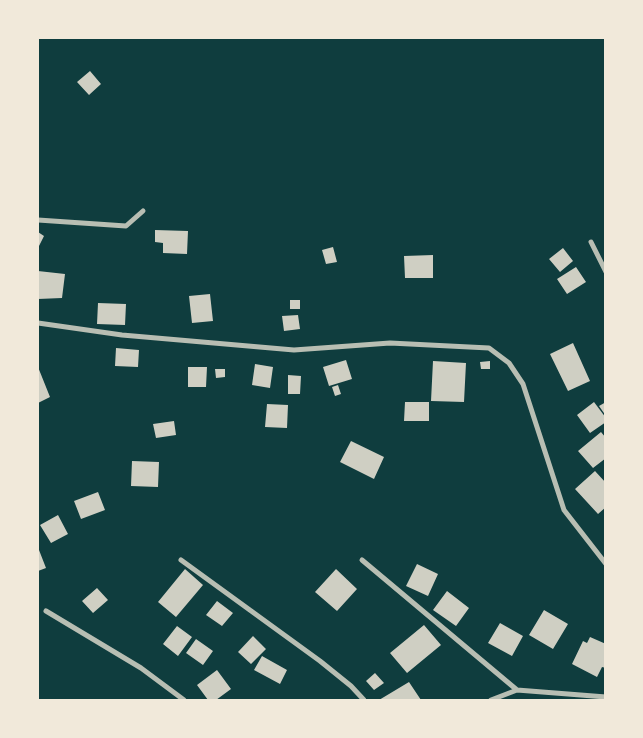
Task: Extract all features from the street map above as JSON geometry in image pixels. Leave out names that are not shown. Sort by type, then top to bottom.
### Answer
[{"type":"street","points":[[38,220],[126,226],[143,211]]},
{"type":"street","points":[[591,242],[606,272]]},
{"type":"street","points":[[38,323],[122,335],[294,350],[390,343],[489,348],[509,363],[523,384],[564,510],[606,564]]},
{"type":"street","points":[[181,560],[320,661],[351,686],[364,700]]},
{"type":"street","points":[[362,560],[517,690]]},
{"type":"street","points":[[46,611],[141,668],[184,700]]},
{"type":"street","points":[[491,700],[517,690],[582,693],[606,697]]},
{"type":"building","points":[[90,71],[101,84],[89,95],[77,82]]},
{"type":"building","points":[[155,230],[188,231],[187,254],[163,253],[163,243],[155,242]]},
{"type":"building","points":[[38,232],[44,236],[38,248]]},
{"type":"building","points":[[333,247],[337,262],[326,264],[322,250]]},
{"type":"building","points":[[563,248],[573,261],[560,272],[549,259]]},
{"type":"building","points":[[433,255],[433,278],[405,278],[404,256]]},
{"type":"building","points":[[576,267],[586,282],[567,294],[557,279]]},
{"type":"building","points":[[38,271],[65,274],[62,298],[38,299]]},
{"type":"building","points":[[210,294],[213,321],[192,323],[189,296]]},
{"type":"building","points":[[290,300],[300,300],[300,309],[290,309]]},
{"type":"building","points":[[98,303],[126,304],[125,325],[97,324]]},
{"type":"building","points":[[298,315],[300,329],[284,331],[282,316]]},
{"type":"building","points":[[573,343],[590,381],[568,391],[550,354]]},
{"type":"building","points":[[116,348],[139,350],[138,367],[115,366]]},
{"type":"building","points":[[346,360],[352,379],[329,386],[323,367]]},
{"type":"building","points":[[433,361],[466,363],[464,402],[431,401]]},
{"type":"building","points":[[490,361],[490,369],[481,369],[480,362]]},
{"type":"building","points":[[255,364],[273,367],[270,388],[252,385]]},
{"type":"building","points":[[38,367],[50,397],[38,403]]},
{"type":"building","points":[[188,367],[207,367],[206,387],[188,387]]},
{"type":"building","points":[[215,369],[225,369],[225,377],[216,378]]},
{"type":"building","points":[[288,375],[301,376],[300,394],[288,394]]},
{"type":"building","points":[[338,385],[341,394],[335,396],[332,387]]},
{"type":"building","points":[[405,402],[429,402],[429,421],[404,421]]},
{"type":"building","points":[[594,402],[606,418],[606,422],[590,433],[577,415]]},
{"type":"building","points":[[606,402],[606,416],[599,406]]},
{"type":"building","points":[[267,404],[288,405],[287,428],[265,427]]},
{"type":"building","points":[[174,421],[176,435],[156,438],[153,424]]},
{"type":"building","points":[[601,432],[606,438],[606,458],[593,468],[578,451]]},
{"type":"building","points":[[351,441],[384,457],[374,479],[340,462]]},
{"type":"building","points":[[132,461],[159,462],[158,487],[131,486]]},
{"type":"building","points":[[595,471],[606,483],[606,507],[598,514],[575,489]]},
{"type":"building","points":[[98,492],[105,510],[81,519],[74,501]]},
{"type":"building","points":[[58,515],[68,534],[51,543],[40,525]]},
{"type":"building","points":[[38,550],[46,568],[38,571]]},
{"type":"building","points":[[417,564],[438,574],[428,596],[406,586]]},
{"type":"building","points":[[185,569],[203,585],[176,617],[158,602]]},
{"type":"building","points":[[336,569],[357,589],[337,611],[315,592]]},
{"type":"building","points":[[97,588],[108,600],[93,613],[82,601]]},
{"type":"building","points":[[447,591],[469,608],[456,626],[433,610]]},
{"type":"building","points":[[217,601],[233,613],[222,626],[206,615]]},
{"type":"building","points":[[544,610],[568,624],[553,649],[529,635]]},
{"type":"building","points":[[500,623],[523,636],[512,656],[488,643]]},
{"type":"building","points":[[424,625],[441,645],[407,673],[390,653]]},
{"type":"building","points":[[177,626],[192,637],[178,656],[163,644]]},
{"type":"building","points":[[253,636],[266,649],[251,664],[238,652]]},
{"type":"building","points":[[590,637],[606,644],[606,668],[602,667],[597,677],[572,664],[583,641],[587,643]]},
{"type":"building","points":[[196,639],[213,651],[203,665],[186,653]]},
{"type":"building","points":[[262,656],[287,670],[280,684],[254,670]]},
{"type":"building","points":[[217,670],[231,689],[216,700],[208,700],[197,685]]},
{"type":"building","points":[[375,673],[384,683],[374,690],[366,681]]},
{"type":"building","points":[[409,682],[421,700],[379,700]]}]
